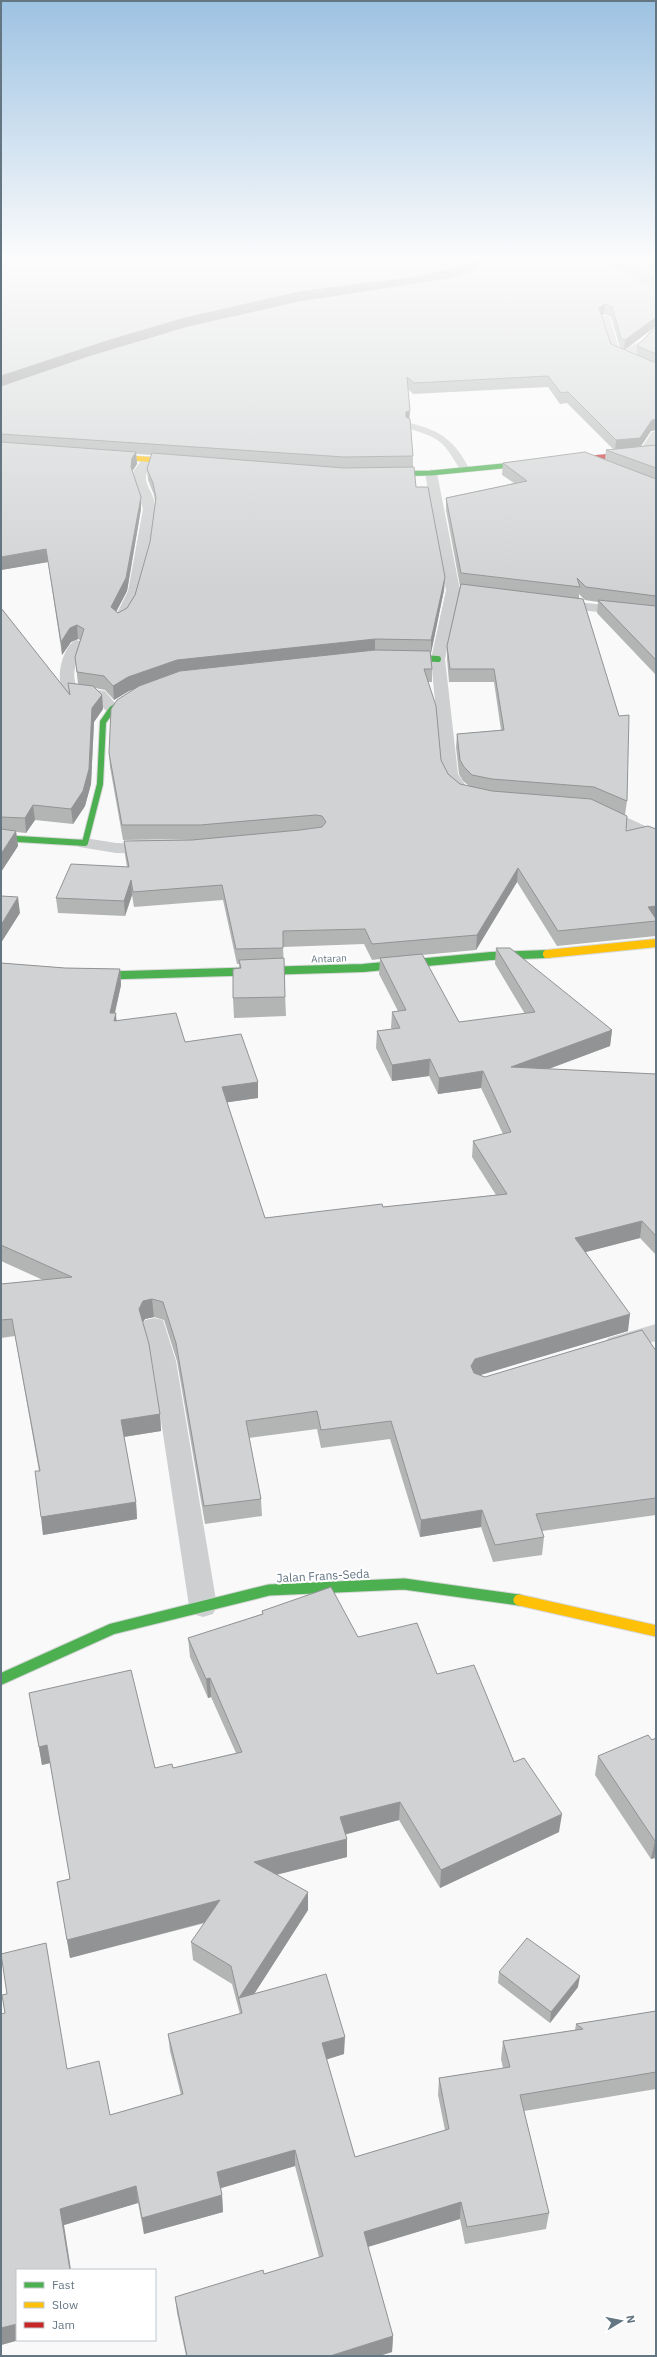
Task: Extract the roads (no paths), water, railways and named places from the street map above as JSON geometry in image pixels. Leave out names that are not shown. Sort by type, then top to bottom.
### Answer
[{"type":"street","points":[[644,453],[656,434]]},
{"type":"street","points":[[563,461],[656,452]]},
{"type":"street","points":[[94,456],[187,463]]},
{"type":"street","points":[[586,459],[607,467]]},
{"type":"street","points":[[120,621],[135,591],[150,508],[139,478],[140,470],[148,460]]},
{"type":"street","points":[[376,474],[431,473],[540,463]]},
{"type":"street","points":[[431,473],[453,590],[438,659],[450,774],[455,784],[466,794],[485,798]]},
{"type":"street","points":[[453,590],[468,592]]},
{"type":"street","points":[[539,602],[656,614]]},
{"type":"street","points":[[77,644],[65,677],[67,684],[72,691],[100,694],[112,709]]},
{"type":"street","points":[[395,657],[438,659]]},
{"type":"street","points":[[85,843],[100,784],[103,722],[112,709],[134,695],[149,689]]},
{"type":"street","points":[[587,806],[608,814],[656,838]]},
{"type":"street","points":[[1,838],[85,843],[116,848],[170,848]]},
{"type":"street","name":"Antaran","points":[[77,976],[363,968],[491,956],[529,956],[656,943]]},
{"type":"street","points":[[154,1326],[164,1361],[203,1606]]},
{"type":"street","points":[[596,1350],[656,1332]]},
{"type":"street","name":"Jalan Frans-Seda","points":[[1,1679],[112,1629],[268,1590],[404,1584],[513,1600],[656,1631]]},
{"type":"lane","points":[[410,426],[435,434],[450,443],[465,470]]}]
